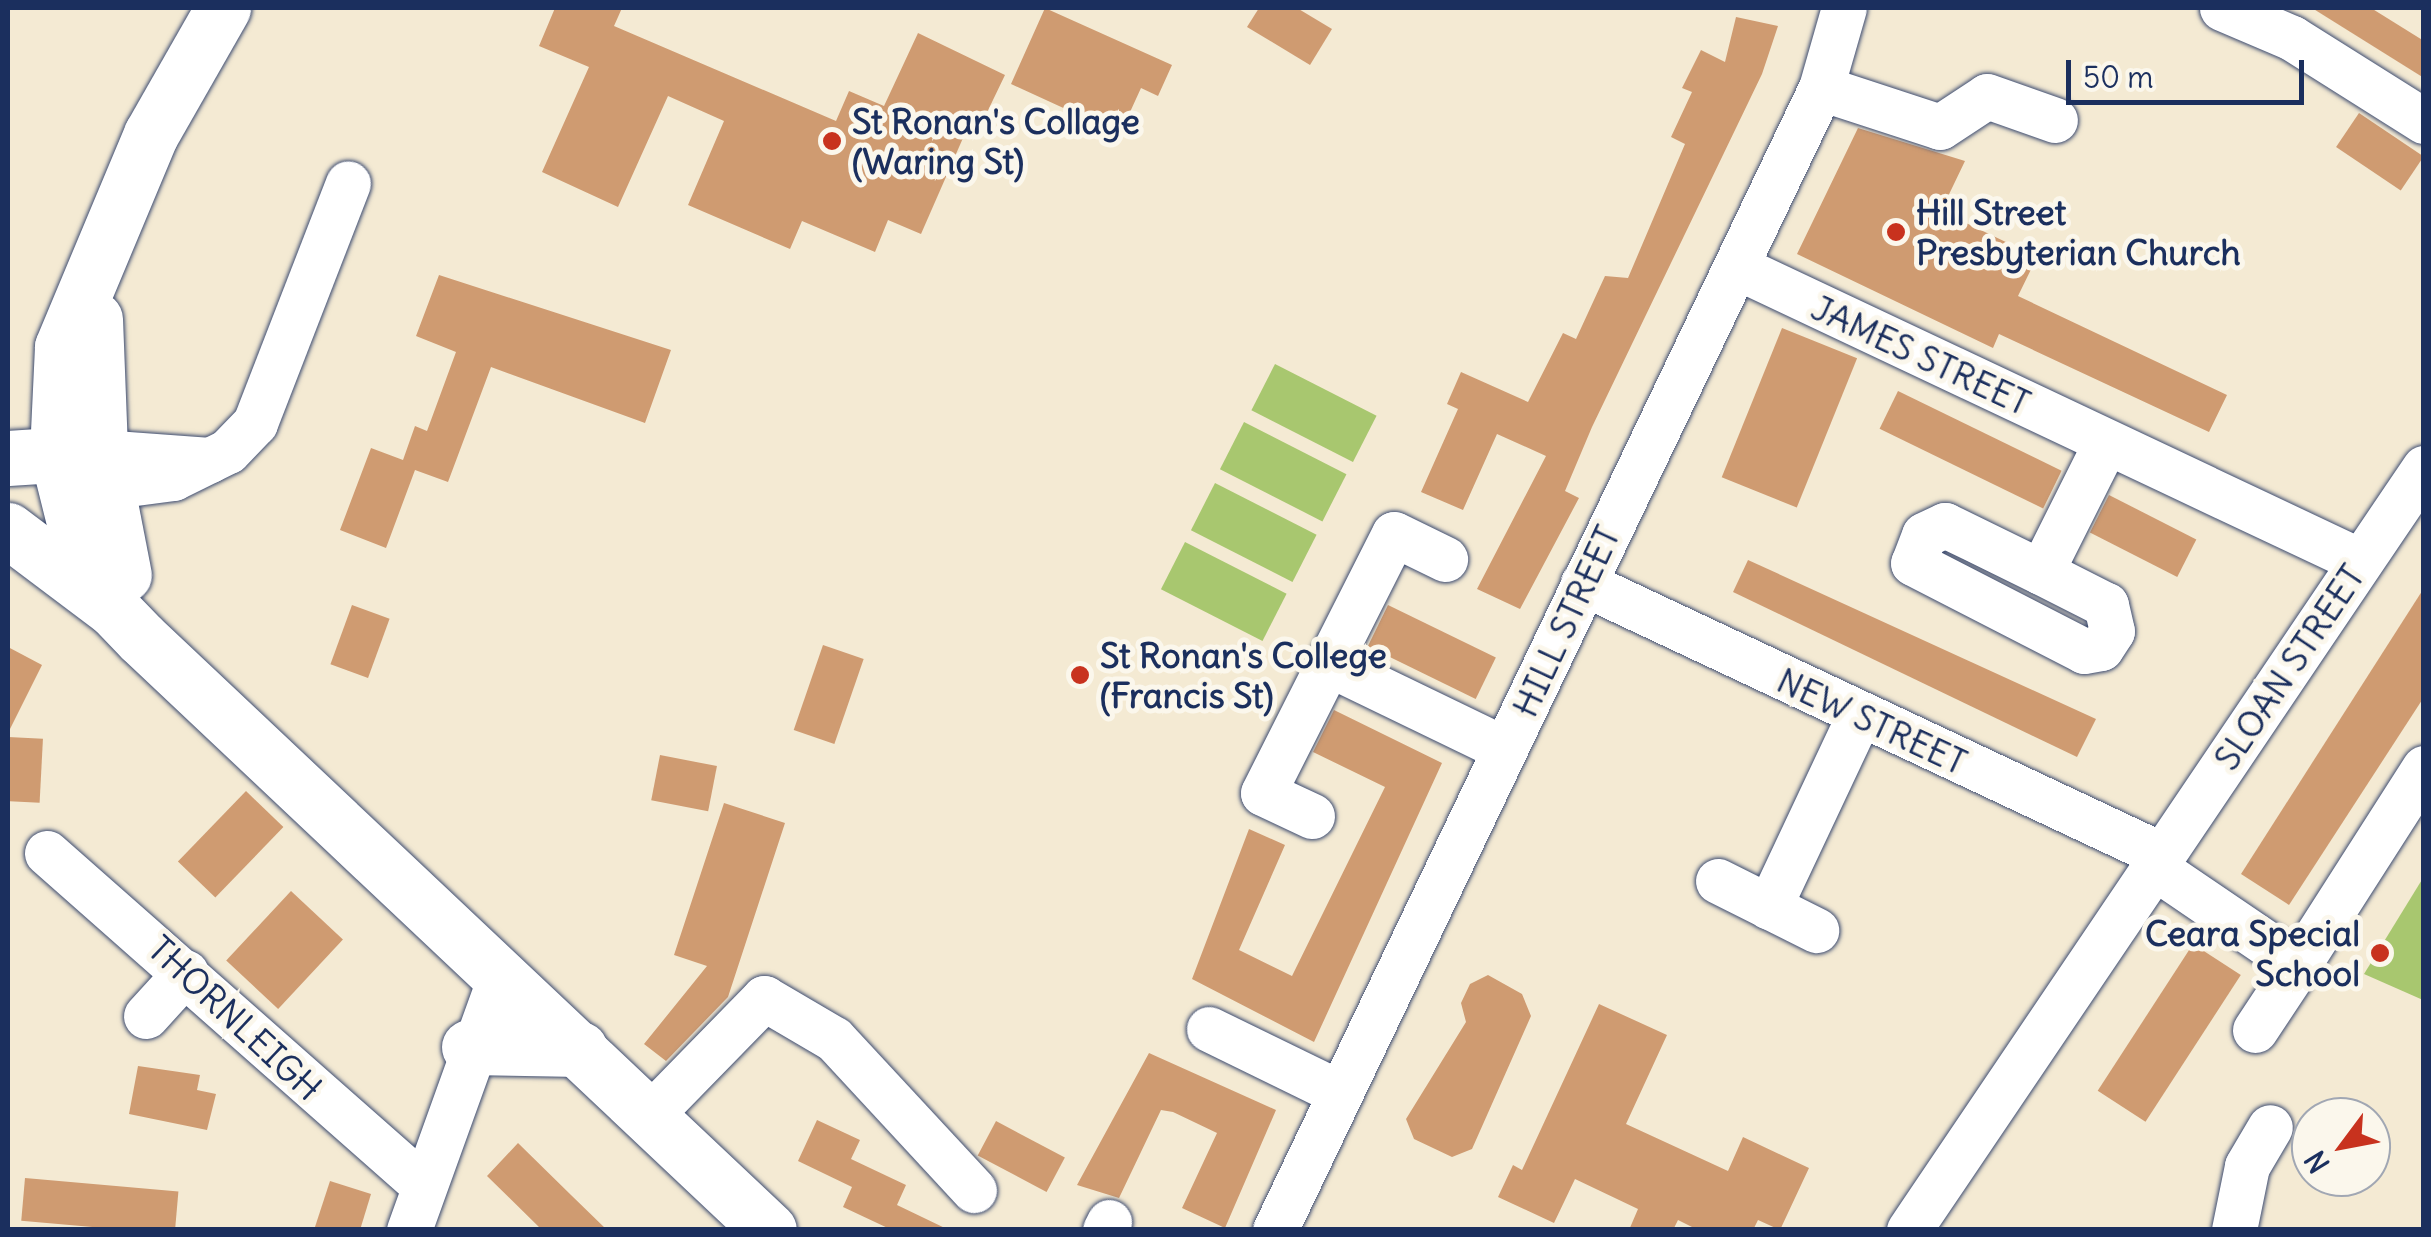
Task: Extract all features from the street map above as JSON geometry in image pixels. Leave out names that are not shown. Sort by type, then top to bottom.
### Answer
[{"type":"main road","points":[[114,610],[79,542],[59,464],[93,363],[106,247],[151,134],[223,8]]},
{"type":"main road","points":[[59,464],[172,661]]},
{"type":"main road","points":[[8,530],[114,610],[172,661],[769,1230]]},
{"type":"main road","points":[[469,1047],[580,1049]]},
{"type":"street","name":"HILL STREET","points":[[1275,1230],[1336,1091],[1506,750],[1821,88],[1844,8]]},
{"type":"street","points":[[2222,8],[2292,38],[2424,121]]},
{"type":"street","points":[[1821,88],[1940,127],[1987,96],[2055,120]]},
{"type":"street","points":[[59,464],[210,460],[265,404],[348,183]]},
{"type":"street","name":"JAMES STREET","points":[[1737,268],[2360,561]]},
{"type":"street","points":[[2041,572],[2106,442]]},
{"type":"street","name":"SLOAN STREET","points":[[1910,1230],[2424,468]]},
{"type":"street","points":[[1312,816],[1263,793],[1394,534],[1446,559]]},
{"type":"street","name":"NEW STREET","points":[[1583,583],[2158,861]]},
{"type":"street","points":[[1329,664],[1506,750]]},
{"type":"street","points":[[1769,907],[1859,716]]},
{"type":"street","points":[[2255,1030],[2424,768]]},
{"type":"street","name":"THORNLEIGH","points":[[46,853],[186,972],[423,1185]]},
{"type":"street","points":[[2158,861],[2298,965]]},
{"type":"street","points":[[1718,882],[1816,930]]},
{"type":"street","points":[[146,1016],[186,972]]},
{"type":"street","points":[[410,1230],[469,1047],[501,974]]},
{"type":"street","points":[[649,1116],[764,998],[834,1038],[974,1190]]},
{"type":"street","points":[[1209,1028],[1336,1091]]},
{"type":"street","points":[[2234,1230],[2247,1166],[2270,1127]]},
{"type":"green space","points":[[1275,364],[1377,416],[1353,462],[1251,410]]},
{"type":"green space","points":[[1244,422],[1346,474],[1322,521],[1220,469]]},
{"type":"green space","points":[[1215,483],[1317,535],[1293,582],[1191,530]]},
{"type":"green space","points":[[1185,542],[1287,594],[1263,641],[1161,589]]},
{"type":"green space","points":[[2423,878],[2423,1000],[2364,974]]},
{"type":"building","points":[[555,8],[622,8],[614,26],[836,121],[849,91],[884,106],[918,33],[1005,75],[980,127],[970,122],[921,234],[888,220],[875,252],[802,221],[790,249],[688,205],[724,121],[668,96],[618,207],[542,172],[589,67],[539,46]]},
{"type":"building","points":[[1045,8],[1172,65],[1158,96],[1141,88],[1120,134],[1011,84]]},
{"type":"building","points":[[1259,8],[1297,8],[1332,29],[1310,65],[1247,27]]},
{"type":"building","points":[[2312,8],[2371,8],[2424,41],[2424,78]]},
{"type":"building","points":[[1736,17],[1778,26],[1762,74],[1592,427],[1565,491],[1579,498],[1520,609],[1477,589],[1546,456],[1497,434],[1463,510],[1421,492],[1458,409],[1447,404],[1461,372],[1528,402],[1563,333],[1576,339],[1605,276],[1628,278],[1685,144],[1671,137],[1692,92],[1682,88],[1701,50],[1725,62]]},
{"type":"building","points":[[2359,113],[2424,157],[2401,191],[2336,147]]},
{"type":"building","name":"Hill Street Presbyterian Church","points":[[1858,128],[1965,161],[1941,211],[2037,257],[2018,296],[2227,395],[2209,432],[1999,334],[1993,348],[1797,254]]},
{"type":"building","points":[[439,275],[671,350],[645,423],[491,367],[448,482],[415,470],[386,548],[340,530],[371,448],[403,460],[415,426],[427,431],[456,352],[416,336]]},
{"type":"building","points":[[1782,328],[1857,358],[1797,508],[1722,477]]},
{"type":"building","points":[[1898,391],[2062,471],[2043,509],[1880,429]]},
{"type":"building","points":[[2109,495],[2196,539],[2177,577],[2090,532]]},
{"type":"building","points":[[1748,560],[2096,719],[2077,757],[1733,592]]},
{"type":"building","points":[[2424,588],[2424,697],[2289,905],[2241,874]]},
{"type":"building","points":[[352,605],[390,619],[368,678],[330,664]]},
{"type":"building","points":[[1388,605],[1496,658],[1476,699],[1368,646]]},
{"type":"building","points":[[823,645],[864,659],[834,744],[794,730]]},
{"type":"building","points":[[8,647],[42,665],[8,733]]},
{"type":"building","points":[[1334,710],[1442,763],[1314,1042],[1192,979],[1249,829],[1285,845],[1239,950],[1292,976],[1385,787],[1313,752]]},
{"type":"building","points":[[8,737],[43,739],[40,803],[8,801]]},
{"type":"building","points":[[660,755],[717,766],[708,811],[651,800]]},
{"type":"building","points":[[246,791],[283,827],[215,898],[178,861]]},
{"type":"building","points":[[724,803],[785,823],[728,997],[666,1061],[644,1044],[707,966],[674,955]]},
{"type":"building","points":[[291,891],[343,939],[278,1009],[226,960]]},
{"type":"building","points":[[2193,944],[2241,975],[2145,1122],[2098,1091]]},
{"type":"building","points":[[1488,975],[1522,994],[1531,1016],[1472,1149],[1452,1157],[1414,1139],[1406,1119],[1466,1022],[1461,1003],[1470,984]]},
{"type":"building","points":[[1599,1004],[1667,1035],[1626,1124],[1728,1171],[1743,1137],[1809,1168],[1780,1230],[1758,1220],[1753,1230],[1698,1230],[1678,1220],[1673,1230],[1629,1230],[1638,1209],[1575,1179],[1554,1223],[1498,1197],[1513,1165],[1522,1170]]},
{"type":"building","points":[[1149,1053],[1276,1110],[1225,1228],[1182,1208],[1217,1133],[1173,1112],[1161,1110],[1119,1198],[1077,1185]]},
{"type":"building","points":[[138,1066],[200,1075],[197,1090],[216,1094],[207,1130],[129,1114]]},
{"type":"building","points":[[817,1120],[860,1140],[851,1159],[906,1185],[897,1205],[949,1230],[892,1230],[843,1207],[852,1187],[798,1161]]},
{"type":"building","points":[[996,1121],[1065,1158],[1047,1192],[978,1155]]},
{"type":"building","points":[[518,1143],[607,1230],[542,1230],[487,1176]]},
{"type":"building","points":[[25,1178],[178,1191],[175,1230],[21,1221]]},
{"type":"building","points":[[330,1181],[371,1194],[360,1230],[314,1230]]},
{"type":"place","name":"St Ronan's Collage (Waring St)","points":[[832,141]]},
{"type":"place","name":"Hill Street Presbyterian Church","points":[[1896,232]]},
{"type":"place","name":"St Ronan's College (Francis St)","points":[[1080,675]]},
{"type":"place","name":"Ceara Special School","points":[[2380,953]]}]
